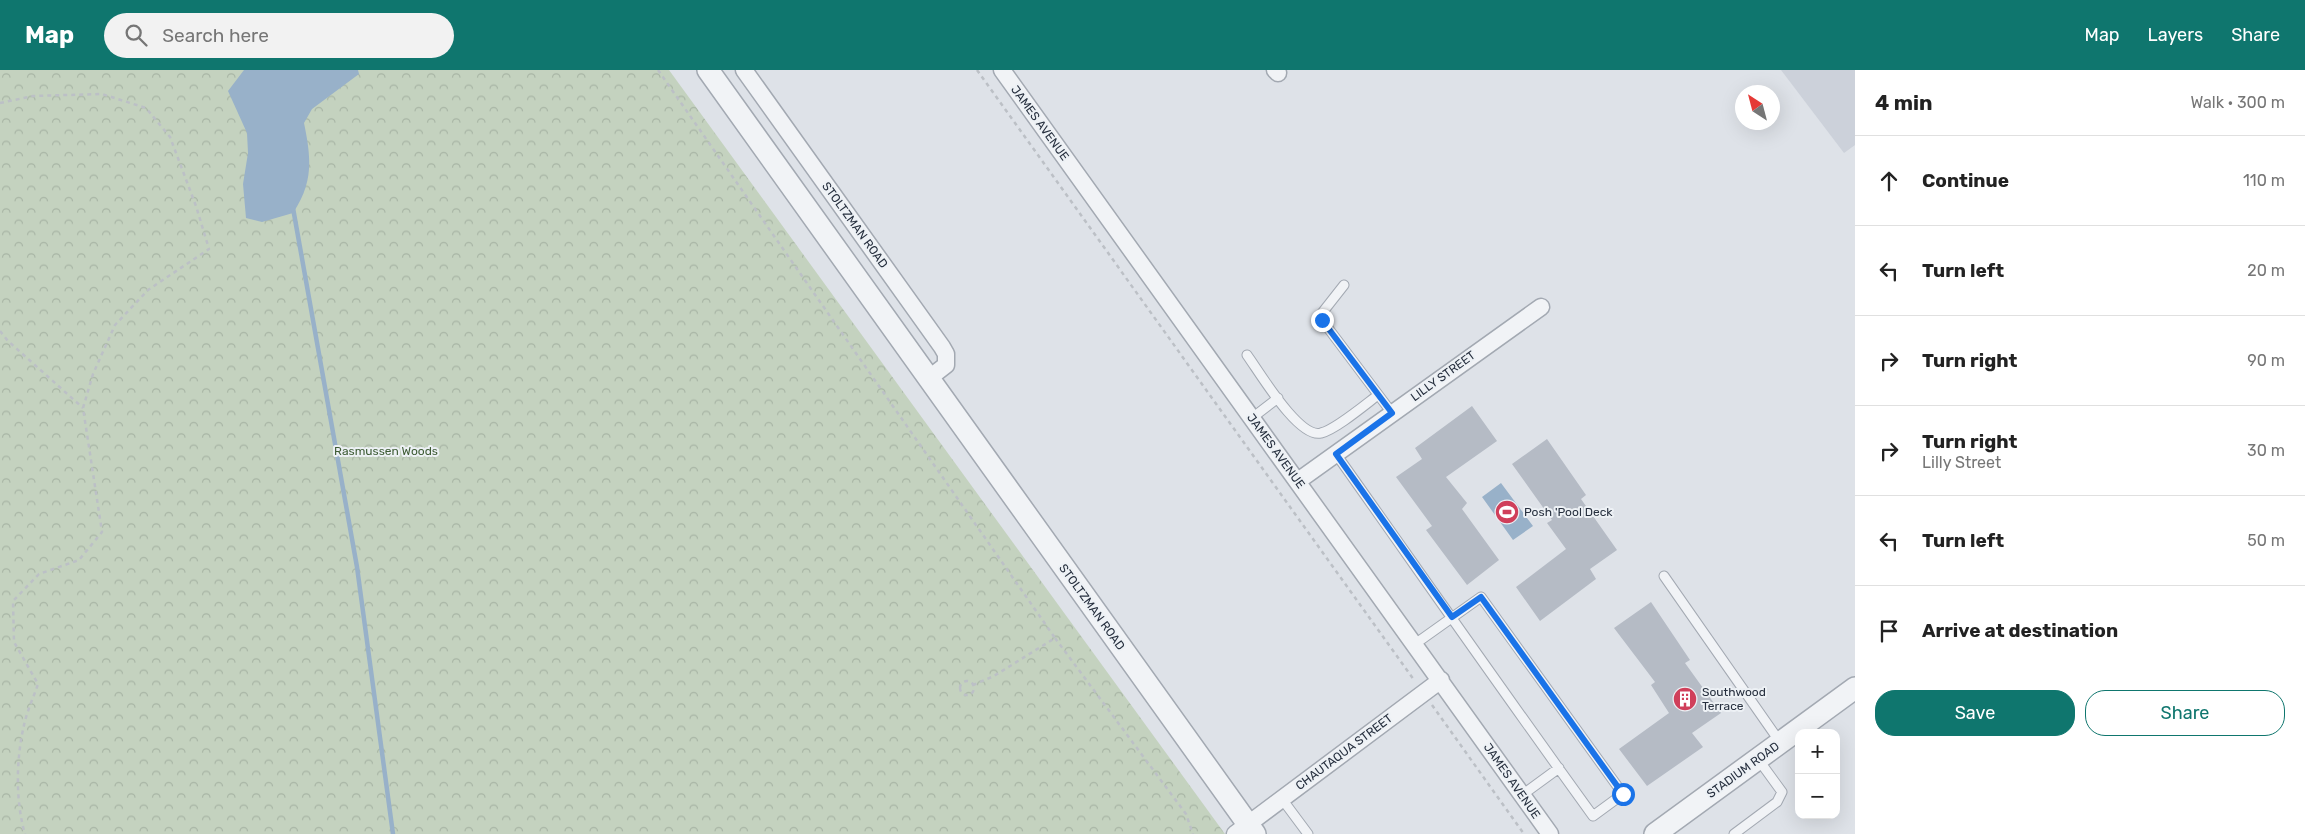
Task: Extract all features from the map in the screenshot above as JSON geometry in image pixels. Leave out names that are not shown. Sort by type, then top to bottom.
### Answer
[{"type":"street","name":"STOLTZMAN ROAD","points":[[708,70],[1246,831]]},
{"type":"street","name":"STOLTZMAN ROAD","points":[[744,70],[942,347],[946,354],[946,364],[928,379]]},
{"type":"street","name":"JAMES AVENUE","points":[[1002,70],[1550,834]]},
{"type":"street","name":"LILLY STREET","points":[[1298,481],[1541,307]]},
{"type":"street","name":"CHAUTAQUA STREET","points":[[1246,831],[1282,799],[1441,680]]},
{"type":"street","name":"STADIUM ROAD","points":[[1655,834],[1855,688]]},
{"type":"lane","points":[[1344,285],[1322,312],[1322,320],[1392,413]]},
{"type":"lane","points":[[1247,355],[1294,420],[1308,433],[1323,433],[1378,395]]},
{"type":"lane","points":[[1252,418],[1278,398]]},
{"type":"lane","points":[[1336,454],[1452,617],[1593,816],[1623,794],[1481,597],[1452,617],[1415,644]]},
{"type":"lane","points":[[1664,576],[1780,743]]},
{"type":"lane","points":[[1734,834],[1777,802],[1782,792],[1758,759]]},
{"type":"lane","points":[[1522,795],[1559,768]]},
{"type":"lane","points":[[1282,799],[1308,834]]},
{"type":"path","points":[[658,70],[1055,638],[1186,814],[1193,834]]},
{"type":"path","points":[[977,70],[1524,834]]},
{"type":"path","points":[[0,104],[33,96],[102,94],[146,108],[170,137],[196,206],[209,249],[148,290],[115,325],[93,374],[83,408],[102,532],[79,560],[39,574],[13,600],[14,642],[38,684],[25,722],[18,769],[20,818],[25,834]]},
{"type":"path","points":[[0,330],[21,354],[83,408]]},
{"type":"path","points":[[973,685],[994,676],[1055,638]]},
{"type":"path","points":[[968,680],[973,685],[973,694],[969,697],[962,694],[959,687],[962,682],[968,680]]},
{"type":"shaded area","points":[[1781,70],[1855,70],[1855,145],[1844,153]]},
{"type":"green space","name":"Rasmussen Woods","points":[[0,70],[669,70],[1225,834],[0,834]]},
{"type":"water","points":[[244,70],[358,70],[359,74],[312,109],[304,123],[309,158],[308,180],[300,202],[293,213],[262,222],[246,218],[243,184],[248,153],[247,133],[228,91]]},
{"type":"water","name":"Posh 'Pool Deck","points":[[1501,483],[1533,526],[1513,540],[1482,497]]},
{"type":"building","points":[[1472,406],[1497,441],[1446,477],[1467,503],[1462,509],[1499,560],[1467,585],[1426,530],[1432,526],[1396,477],[1422,459],[1415,448]]},
{"type":"building","points":[[1547,439],[1586,495],[1581,499],[1617,550],[1590,569],[1596,579],[1540,621],[1516,587],[1566,549],[1547,523],[1552,520],[1512,464]]},
{"type":"building","name":"Southwood Terrace","points":[[1651,602],[1690,660],[1685,663],[1721,713],[1692,733],[1703,747],[1647,786],[1619,749],[1669,713],[1651,685],[1655,682],[1614,628]]},
{"type":"waterway","points":[[293,208],[357,567],[393,834]]},
{"type":"place","name":"Posh 'Pool Deck","points":[[1507,512]]},
{"type":"place","name":"Southwood Terrace","points":[[1685,699]]},
{"type":"route","points":[[1322,320],[1392,413],[1336,454],[1452,617],[1481,597],[1623,794]]}]
